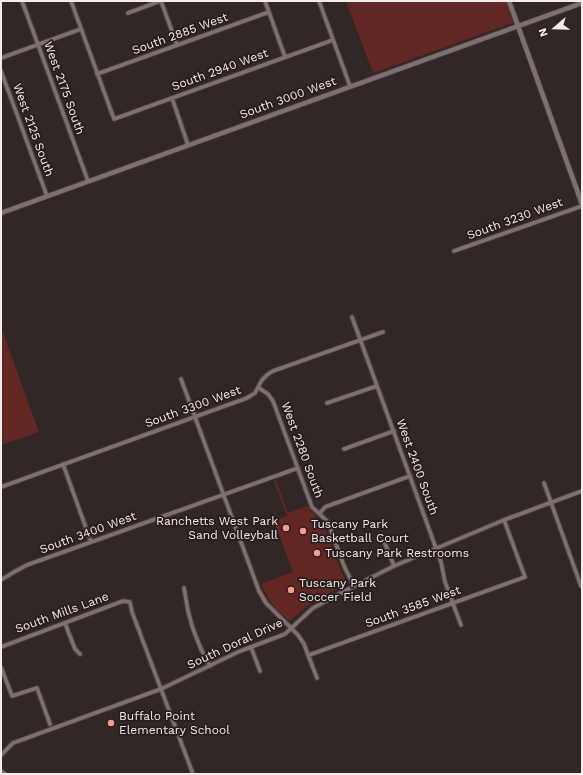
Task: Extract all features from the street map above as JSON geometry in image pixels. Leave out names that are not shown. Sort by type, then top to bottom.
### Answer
[{"type":"street","name":"West 2175 South","points":[[22,1],[88,181]]},
{"type":"street","points":[[71,1],[98,74]]},
{"type":"street","points":[[128,13],[160,1],[177,45]]},
{"type":"street","points":[[265,1],[285,57]]},
{"type":"street","points":[[319,1],[350,86]]},
{"type":"street","points":[[509,1],[582,205]]},
{"type":"street","name":"South 3000 West","points":[[1,213],[582,3]]},
{"type":"street","name":"South 2885 West","points":[[98,74],[269,12]]},
{"type":"street","points":[[1,58],[81,29]]},
{"type":"street","name":"South 2940 West","points":[[98,74],[114,119],[333,40]]},
{"type":"street","name":"West 2125 South","points":[[1,71],[47,196]]},
{"type":"street","points":[[172,98],[188,145]]},
{"type":"street","name":"South 3230 West","points":[[454,251],[582,205]]},
{"type":"street","name":"West 2400 South","points":[[352,317],[436,549],[461,625]]},
{"type":"street","name":"South 3300 West","points":[[1,486],[247,398],[255,393],[267,375],[273,371],[383,332]]},
{"type":"street","points":[[181,379],[259,591],[266,603],[298,635],[304,644],[318,678]]},
{"type":"street","points":[[327,404],[377,386]]},
{"type":"street","name":"West 2280 South","points":[[259,388],[268,394],[273,401],[312,506],[328,522],[344,566],[354,586]]},
{"type":"street","points":[[344,449],[394,431]]},
{"type":"street","points":[[63,464],[91,542]]},
{"type":"street","name":"South 3400 West","points":[[1,580],[27,565],[298,468]]},
{"type":"street","points":[[320,513],[325,507],[410,476]]},
{"type":"street","points":[[544,483],[580,586]]},
{"type":"street","name":"South Doral Drive","points":[[1,755],[13,743],[161,689],[251,647],[285,634],[313,608],[394,566],[504,520],[582,491]]},
{"type":"street","name":"South 3585 West","points":[[309,655],[525,577],[504,520]]},
{"type":"street","points":[[382,536],[394,566]]},
{"type":"street","points":[[184,588],[193,629],[210,666]]},
{"type":"street","name":"South Mills Lane","points":[[1,647],[123,602],[130,602],[132,612],[161,689]]},
{"type":"street","points":[[65,623],[75,649],[80,654]]},
{"type":"street","points":[[251,647],[260,671]]},
{"type":"street","points":[[1,667],[12,696],[37,688],[50,724]]},
{"type":"street","points":[[161,689],[193,774]]},
{"type":"street","points":[[1,771],[5,774]]},
{"type":"shaded area","points":[[346,1],[506,1],[513,23],[373,73]]},
{"type":"shaded area","points":[[1,327],[39,432],[1,445]]},
{"type":"shaded area","points":[[276,480],[288,513],[307,506],[325,528],[340,569],[347,583],[308,605],[290,621],[278,611],[269,600],[261,584],[293,572],[274,521],[287,516],[274,481]]},
{"type":"place","name":"Ranchetts West Park Sand Volleyball","points":[[286,528]]},
{"type":"place","name":"Tuscany Park Basketball Court","points":[[303,531]]},
{"type":"place","name":"Tuscany Park Restrooms","points":[[317,553]]},
{"type":"place","name":"Tuscany Park Soccer Field","points":[[291,590]]},
{"type":"place","name":"Buffalo Point Elementary School","points":[[111,723]]}]
